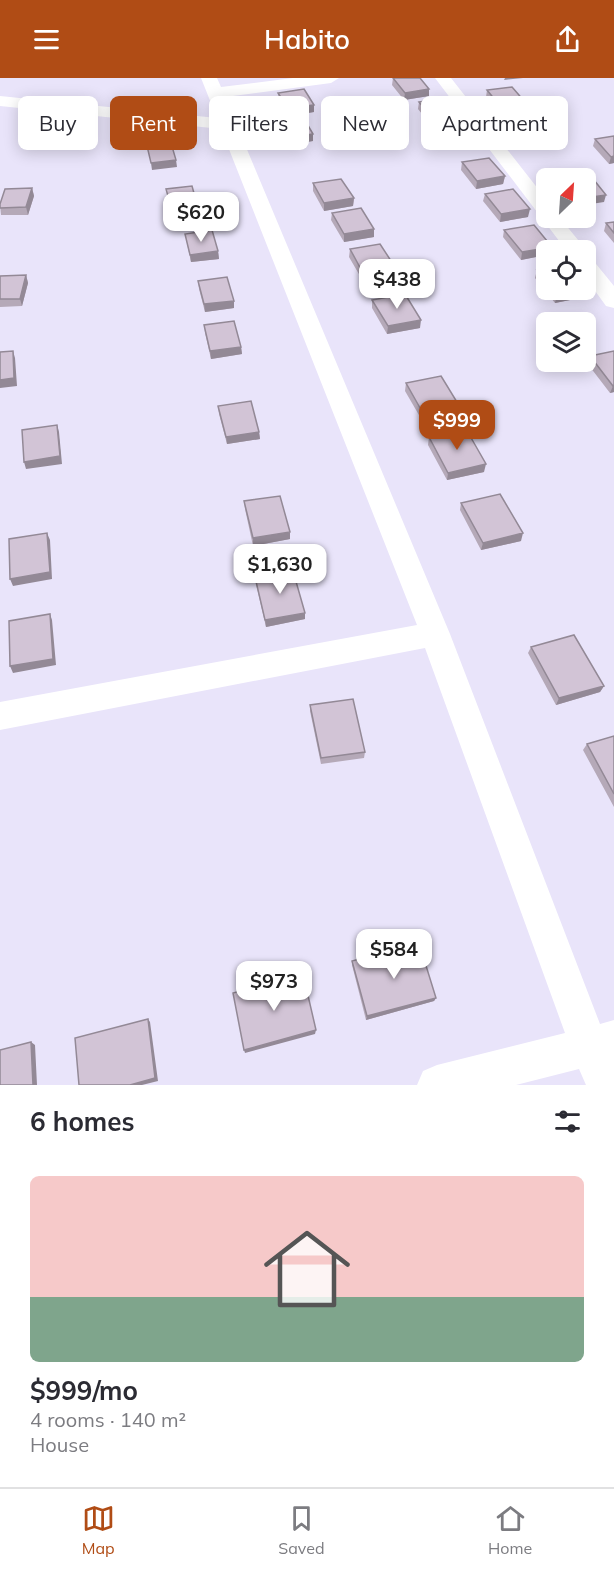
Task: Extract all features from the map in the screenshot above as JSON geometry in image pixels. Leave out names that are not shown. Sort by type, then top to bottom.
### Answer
[{"type":"street","points":[[213,85],[331,78]]},
{"type":"street","points":[[443,78],[536,199]]},
{"type":"street","points":[[0,101],[209,123]]},
{"type":"street","points":[[240,150],[602,1044],[606,1085]]},
{"type":"street","points":[[558,228],[568,240]]},
{"type":"street","points":[[596,277],[614,301]]},
{"type":"street","points":[[0,716],[435,634]]},
{"type":"street","points":[[437,1085],[602,1044]]},
{"type":"building","points":[[393,78],[420,78],[429,89],[405,93]]},
{"type":"building","points":[[512,87],[520,96],[492,96],[487,90]]},
{"type":"building","points":[[304,89],[308,96],[280,96],[278,93]]},
{"type":"building","points":[[614,136],[614,156],[611,157],[595,139]]},
{"type":"building","points":[[148,150],[173,150],[176,160],[151,163]]},
{"type":"building","points":[[489,158],[505,176],[477,181],[462,162]]},
{"type":"building","points":[[341,179],[354,198],[324,203],[313,183]]},
{"type":"building","points":[[596,182],[606,195],[596,196]]},
{"type":"building","points":[[192,186],[197,204],[171,207],[166,189]]},
{"type":"building","points":[[32,188],[26,207],[0,208],[5,189]]},
{"type":"building","points":[[513,189],[530,209],[501,214],[485,194]]},
{"type":"building","points":[[361,208],[374,229],[344,234],[332,213]]},
{"type":"building","points":[[614,222],[614,233],[606,223]]},
{"type":"building","points":[[534,225],[546,240],[536,240],[536,250],[522,252],[504,230]]},
{"type":"building","points":[[212,230],[218,251],[190,255],[185,234]]},
{"type":"building","points":[[380,244],[395,267],[363,273],[350,249]]},
{"type":"building","points":[[26,275],[20,299],[0,299],[0,276]]},
{"type":"building","points":[[227,277],[234,301],[204,304],[198,281]]},
{"type":"building","points":[[405,294],[421,320],[388,326],[372,300]]},
{"type":"building","points":[[234,321],[241,347],[210,351],[204,325]]},
{"type":"building","points":[[13,351],[14,378],[0,380],[0,352]]},
{"type":"building","points":[[614,351],[613,386],[596,364],[596,355]]},
{"type":"building","points":[[441,376],[460,407],[424,415],[406,383]]},
{"type":"building","points":[[251,401],[259,432],[226,437],[218,406]]},
{"type":"building","points":[[57,425],[60,456],[24,462],[22,430]]},
{"type":"building","points":[[466,429],[486,464],[448,473],[429,437]]},
{"type":"building","points":[[500,494],[523,533],[483,543],[461,503]]},
{"type":"building","points":[[280,496],[290,532],[253,538],[244,501]]},
{"type":"building","points":[[47,533],[50,572],[10,579],[9,539]]},
{"type":"building","points":[[293,571],[305,613],[265,620],[255,577]]},
{"type":"building","points":[[50,614],[53,659],[10,666],[9,621]]},
{"type":"building","points":[[574,635],[604,686],[559,698],[531,647]]},
{"type":"building","points":[[353,699],[365,752],[321,758],[310,705]]},
{"type":"building","points":[[614,736],[614,794],[587,744]]},
{"type":"building","points":[[419,943],[436,998],[367,1016],[352,961]]},
{"type":"building","points":[[303,974],[316,1030],[244,1050],[233,993]]},
{"type":"building","points":[[148,1019],[155,1078],[130,1085],[79,1085],[75,1038]]},
{"type":"building","points":[[31,1042],[33,1085],[0,1085],[0,1050]]}]
